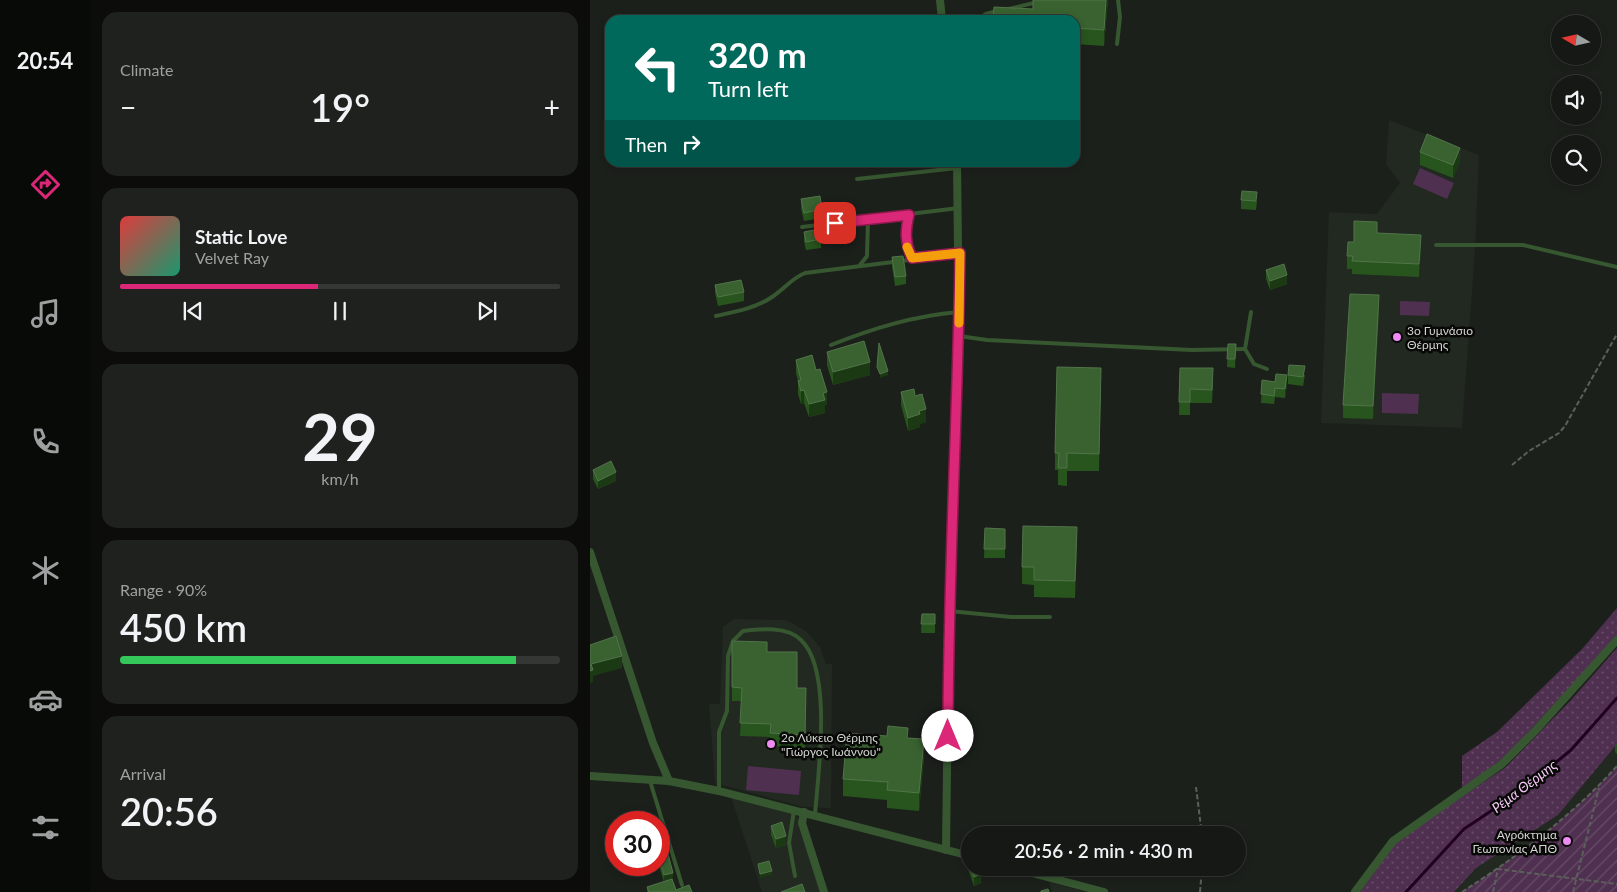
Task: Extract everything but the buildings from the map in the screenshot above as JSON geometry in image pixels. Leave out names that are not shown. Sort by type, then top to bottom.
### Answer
[{"type":"street","points":[[940,0],[942,15]]},
{"type":"street","points":[[946,850],[949,611],[959,336],[960,253],[957,167]]},
{"type":"street","points":[[590,552],[653,743],[668,781]]},
{"type":"street","points":[[1354,892],[1393,841],[1502,764],[1536,730],[1617,640]]},
{"type":"street","points":[[590,776],[668,781],[719,791],[961,854]]},
{"type":"street","points":[[804,812],[802,823],[824,892]]},
{"type":"street","points":[[1044,876],[1104,892]]},
{"type":"lane","points":[[984,15],[1046,0]]},
{"type":"lane","points":[[1118,0],[1120,17],[1118,44]]},
{"type":"lane","points":[[857,179],[943,167]]},
{"type":"lane","points":[[802,227],[958,208]]},
{"type":"lane","points":[[909,215],[906,244],[912,258]]},
{"type":"lane","points":[[860,265],[866,256],[868,220]]},
{"type":"lane","points":[[1436,245],[1523,245],[1617,267]]},
{"type":"lane","points":[[716,316],[758,304],[772,297],[798,276],[860,265],[960,253]]},
{"type":"lane","points":[[831,344],[880,326],[906,319],[959,312]]},
{"type":"lane","points":[[1251,312],[1245,349],[1254,364],[1267,369]]},
{"type":"lane","points":[[959,336],[987,340],[1192,350],[1245,349]]},
{"type":"lane","points":[[949,611],[1011,617],[1050,617]]},
{"type":"lane","points":[[719,791],[719,732],[727,711],[730,647],[733,640],[743,632],[760,629],[788,631],[801,639],[810,651],[821,693],[815,815]]},
{"type":"lane","points":[[650,781],[682,886]]},
{"type":"lane","points":[[794,810],[789,843],[795,876]]},
{"type":"path","points":[[1512,465],[1529,451],[1559,434],[1566,426],[1617,334]]},
{"type":"path","points":[[1462,892],[1545,834],[1599,786],[1617,766]]},
{"type":"path","points":[[1573,892],[1599,786]]},
{"type":"path","points":[[1196,787],[1201,826]]},
{"type":"path","points":[[1498,868],[1617,884]]},
{"type":"path","points":[[1492,892],[1498,868]]},
{"type":"path","points":[[1200,892],[1201,876]]},
{"type":"shaded area","name":"3ο Γυμνάσιο Θέρμης","points":[[1389,120],[1479,155],[1475,251],[1462,428],[1321,423],[1329,212],[1377,214],[1400,183],[1386,164]]},
{"type":"shaded area","points":[[1420,168],[1454,183],[1447,199],[1413,184]]},
{"type":"shaded area","points":[[1400,301],[1430,302],[1429,316],[1400,315]]},
{"type":"shaded area","points":[[1382,393],[1419,394],[1418,414],[1382,413]]},
{"type":"shaded area","points":[[1617,608],[1617,637],[1498,765],[1462,788],[1462,756],[1497,732],[1583,648]]},
{"type":"shaded area","name":"2ο Λύκειο Θέρμης \"Γιώργος Ιωάννου\"","points":[[734,619],[786,620],[806,631],[820,647],[826,664],[832,664],[831,808],[803,807],[715,783],[709,704],[720,704],[723,627]]},
{"type":"shaded area","points":[[1617,648],[1617,744],[1558,815],[1476,868],[1454,892],[1360,892],[1398,840],[1506,767],[1571,700]]},
{"type":"shaded area","name":"Αγρόκτημα Γεωπονίας ΑΠΘ","points":[[1617,744],[1617,892],[1454,892],[1476,868],[1558,815]]},
{"type":"shaded area","points":[[748,766],[801,771],[799,795],[746,790]]},
{"type":"shaded area","name":"Αγρόκτημα Γεωπονίας ΑΠΘ","points":[[1617,766],[1617,892],[1462,892],[1544,834],[1582,802]]},
{"type":"shaded area","points":[[731,797],[797,815],[822,892],[762,892]]},
{"type":"shaded area","points":[[1049,882],[1086,892],[1052,892]]},
{"type":"waterway","name":"Ρέμα Θέρμης","points":[[1406,892],[1464,829],[1521,791],[1571,750],[1617,698]]},
{"type":"slow traffic","points":[[907,247],[912,258],[960,253],[959,323]]},
{"type":"place","name":"3ο Γυμνάσιο Θέρμης","points":[[1397,337]]},
{"type":"place","name":"2ο Λύκειο Θέρμης \"Γιώργος Ιωάννου\"","points":[[771,744]]},
{"type":"place","name":"Αγρόκτημα Γεωπονίας ΑΠΘ","points":[[1567,841]]},
{"type":"route","points":[[835,223],[909,215],[906,244],[912,258],[960,253],[955,467],[949,611],[948,736]]}]
